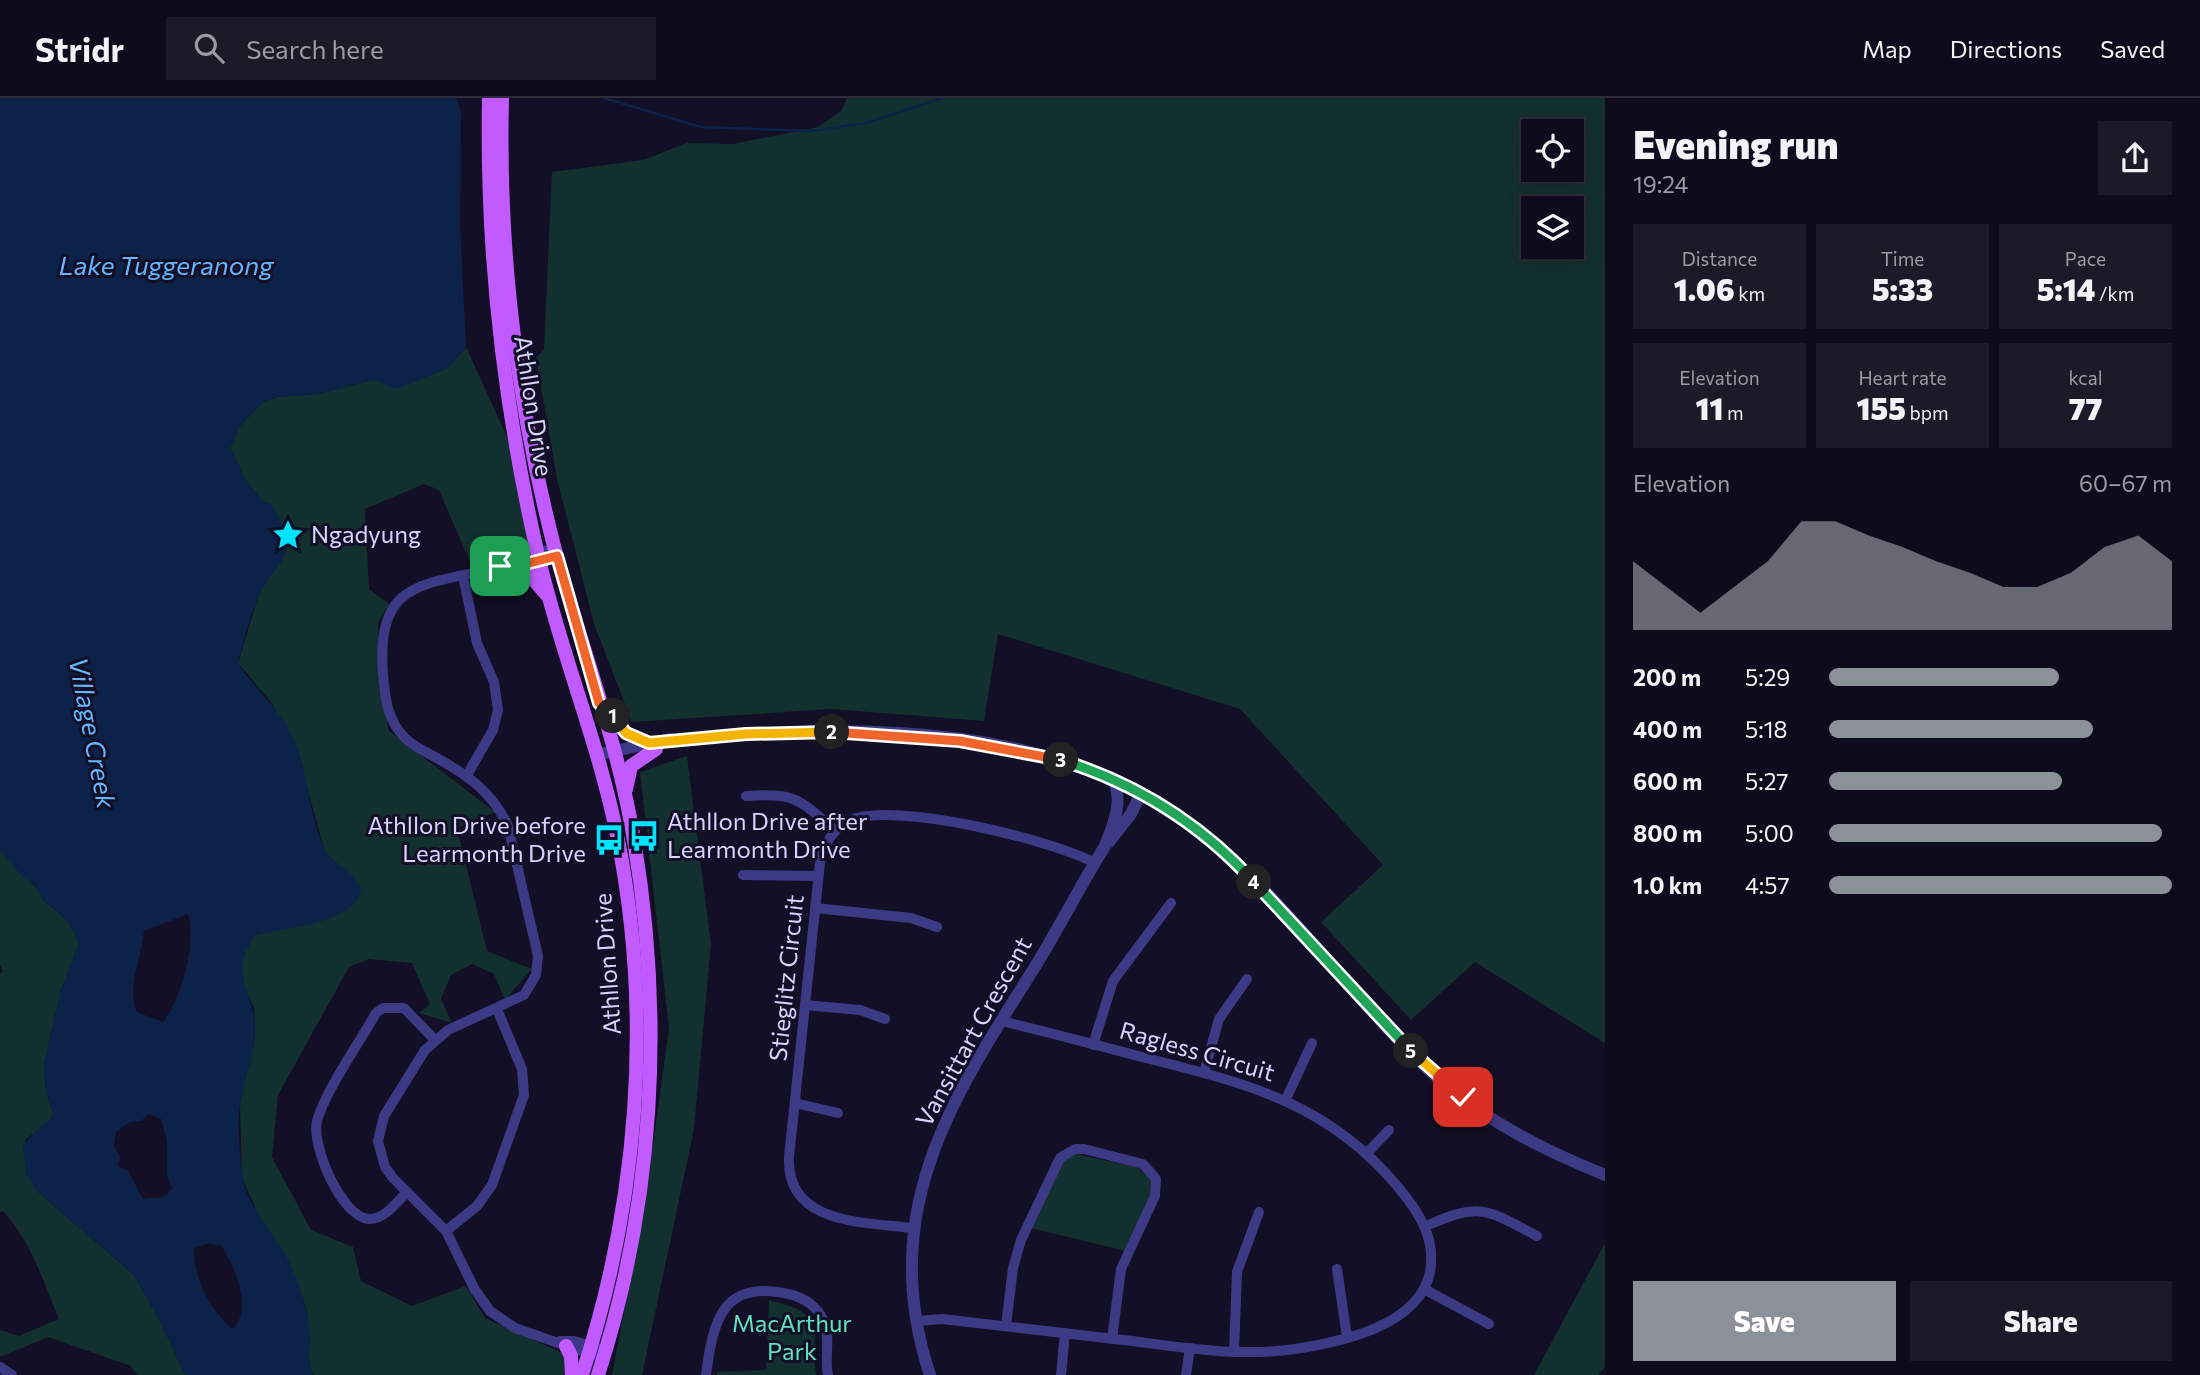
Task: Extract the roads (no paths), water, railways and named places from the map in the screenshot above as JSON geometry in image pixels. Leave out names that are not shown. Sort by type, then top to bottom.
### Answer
[{"type":"main road","name":"Athllon Drive","points":[[489,98],[489,209],[498,331],[506,393],[538,556],[618,839],[633,944],[637,1037],[626,1185],[598,1352],[598,1375]]},
{"type":"main road","name":"Athllon Drive","points":[[502,98],[503,214],[515,350],[556,552],[626,797],[646,927],[651,1069],[645,1154],[636,1217],[598,1352],[582,1375]]},
{"type":"main road","points":[[506,567],[527,572],[537,581],[552,604]]},
{"type":"main road","points":[[599,703],[626,733],[653,746],[629,769],[626,797]]},
{"type":"main road","points":[[563,1344],[571,1356],[572,1375]]},
{"type":"street","points":[[556,552],[506,567],[424,585],[402,596],[386,617],[381,645],[385,700],[395,725],[408,741],[467,775],[486,791],[508,826],[538,956],[536,975],[528,991],[515,1001],[434,1039],[421,1056],[380,1128],[378,1141],[385,1167],[446,1231],[475,1290],[490,1311],[515,1328],[598,1352]]},
{"type":"street","points":[[463,576],[477,643],[494,681],[498,710],[492,730],[467,775]]},
{"type":"street","points":[[596,755],[653,746],[671,747],[678,741],[788,732],[903,735],[1018,750],[1069,763],[1113,779],[1141,793],[1204,835],[1240,867],[1395,1035],[1444,1083],[1511,1131],[1548,1151],[1605,1175]]},
{"type":"street","name":"Vansittart Crescent","points":[[1105,846],[1118,802],[1118,791],[1113,779]]},
{"type":"street","name":"Vansittart Crescent","points":[[930,1375],[911,1294],[913,1228],[922,1186],[941,1132],[1001,1021],[1105,846],[1131,814],[1141,793]]},
{"type":"street","points":[[746,796],[785,795],[797,799],[835,831],[862,816],[926,820],[1019,834],[1050,843],[1095,863]]},
{"type":"street","points":[[1131,814],[1160,805]]},
{"type":"street","name":"Stieglitz Circuit","points":[[835,831],[822,851],[818,876],[789,1166],[795,1191],[807,1206],[828,1217],[913,1228]]},
{"type":"street","points":[[743,875],[818,876]]},
{"type":"street","points":[[1093,1045],[1113,981],[1171,903]]},
{"type":"street","points":[[815,908],[911,918],[937,927]]},
{"type":"street","points":[[1204,1073],[1219,1019],[1247,979]]},
{"type":"street","points":[[805,1004],[859,1010],[885,1019]]},
{"type":"street","points":[[407,1192],[381,1217],[369,1219],[356,1215],[346,1205],[320,1155],[317,1123],[363,1035],[383,1007],[404,1008],[434,1039]]},
{"type":"street","points":[[446,1231],[477,1206],[492,1185],[524,1095],[522,1069],[497,1009]]},
{"type":"street","name":"Ragless Circuit","points":[[1001,1021],[1204,1073],[1286,1099],[1328,1123],[1367,1153],[1405,1195],[1426,1226],[1432,1259],[1424,1289]]},
{"type":"street","points":[[1286,1099],[1312,1043]]},
{"type":"street","points":[[795,1103],[838,1113]]},
{"type":"street","points":[[1367,1153],[1389,1130]]},
{"type":"street","points":[[1006,1326],[1013,1268],[1021,1240],[1060,1158],[1075,1149],[1084,1149],[1143,1164],[1156,1179],[1155,1195],[1121,1269],[1112,1339]]},
{"type":"street","points":[[1426,1226],[1463,1210],[1481,1210],[1537,1236]]},
{"type":"street","points":[[1234,1352],[1237,1272],[1259,1212]]},
{"type":"street","points":[[1337,1269],[1347,1337]]},
{"type":"street","points":[[706,1375],[724,1310],[740,1294],[766,1289],[798,1296],[819,1313],[827,1337],[828,1375]]},
{"type":"street","points":[[917,1321],[942,1318],[1234,1352],[1291,1350],[1347,1337],[1398,1316],[1424,1289],[1489,1324]]},
{"type":"street","points":[[1061,1375],[1065,1333]]},
{"type":"street","points":[[1186,1375],[1190,1348]]},
{"type":"street","points":[[0,1367],[12,1375]]},
{"type":"water","name":"Lake Tuggeranong","points":[[0,98],[456,98],[461,112],[460,223],[466,347],[448,368],[397,389],[373,380],[318,394],[277,397],[262,403],[240,426],[230,447],[246,481],[264,502],[270,503],[281,521],[287,546],[279,565],[257,600],[238,663],[290,731],[301,760],[319,836],[325,850],[355,879],[361,892],[350,907],[326,920],[254,936],[246,951],[242,974],[254,1016],[255,1031],[239,1117],[242,1173],[248,1196],[287,1258],[299,1285],[309,1324],[309,1358],[313,1375],[185,1375],[160,1321],[134,1275],[37,1191],[26,1174],[23,1145],[44,1123],[50,1121],[53,1113],[46,1091],[44,1065],[61,990],[79,944],[69,922],[43,900],[34,884],[23,877],[0,851]],"holes":[[[188,914],[190,940],[186,970],[176,1000],[163,1022],[137,1012],[134,1002],[134,983],[144,931]],[[149,1114],[161,1119],[167,1140],[167,1176],[172,1188],[163,1196],[143,1199],[128,1171],[118,1166],[120,1157],[114,1146],[116,1132],[130,1122],[141,1121]],[[208,1243],[222,1246],[232,1265],[242,1299],[242,1310],[233,1329],[217,1313],[205,1293],[194,1260],[194,1249]]]},
{"type":"waterway","points":[[604,98],[701,127],[813,131],[865,123],[943,98]]},
{"type":"place","name":"Ngadyung","points":[[288,535]]},
{"type":"place","name":"Athllon Drive after Learmonth Drive","points":[[644,836]]},
{"type":"place","name":"Athllon Drive before Learmonth Drive","points":[[609,840]]},
{"type":"water label","name":"Village Creek","points":[[92,733]]},
{"type":"park label","name":"MacArthur Park","points":[[792,1338]]}]
